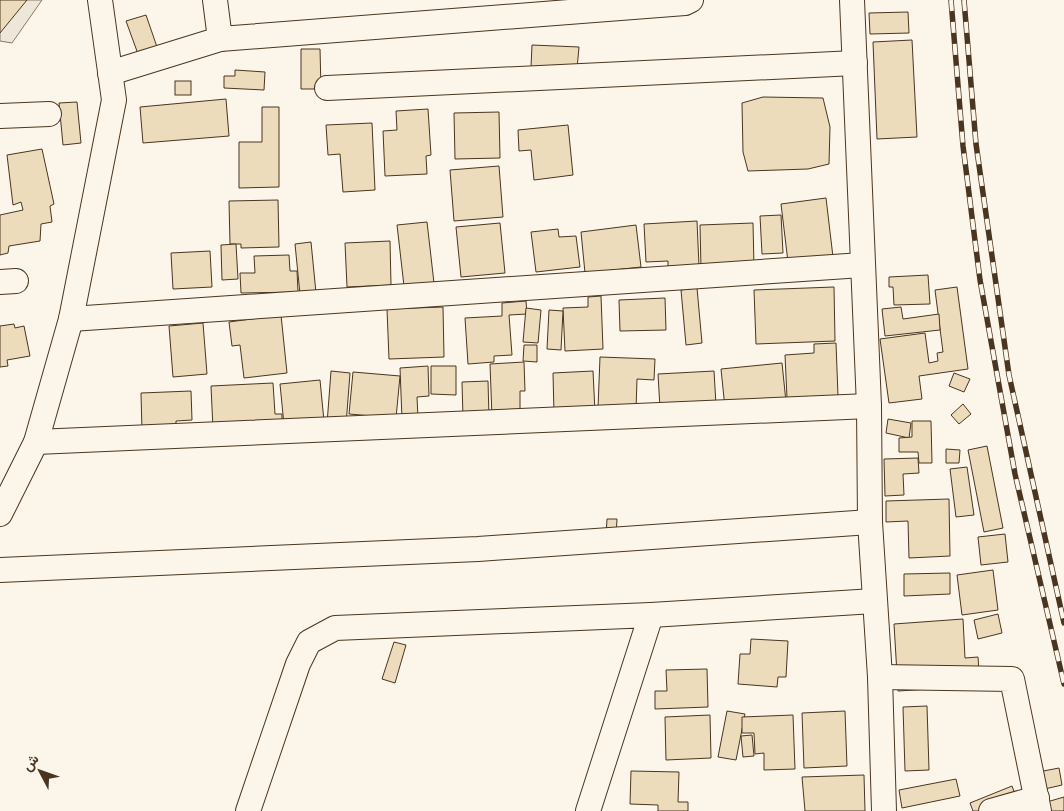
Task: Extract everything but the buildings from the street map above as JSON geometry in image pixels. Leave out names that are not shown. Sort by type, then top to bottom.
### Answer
[{"type":"street","points":[[0,514],[36,442],[71,319],[114,100],[100,0]]},
{"type":"street","points":[[215,0],[220,39]]},
{"type":"street","points":[[110,73],[220,39],[685,3],[691,0]]},
{"type":"street","points":[[852,0],[862,265],[870,406],[870,522],[880,677],[884,811]]},
{"type":"street","points":[[327,88],[855,63]]},
{"type":"street","points":[[0,116],[49,114]]},
{"type":"street","points":[[71,319],[862,265]]},
{"type":"street","points":[[36,442],[870,406]]},
{"type":"street","points":[[0,570],[478,548],[870,522]]},
{"type":"street","points":[[248,811],[298,664],[309,642],[335,628],[651,615],[874,601]]},
{"type":"street","points":[[588,811],[651,615]]},
{"type":"street","points":[[880,677],[1012,678],[1038,804],[991,811]]},
{"type":"shaded area","points":[[0,0],[42,0],[12,43],[0,41]]},
{"type":"railway","points":[[951,0],[963,146],[980,280],[1015,474],[1064,684]]},
{"type":"railway","points":[[964,0],[976,144],[1009,375],[1064,623]]}]
